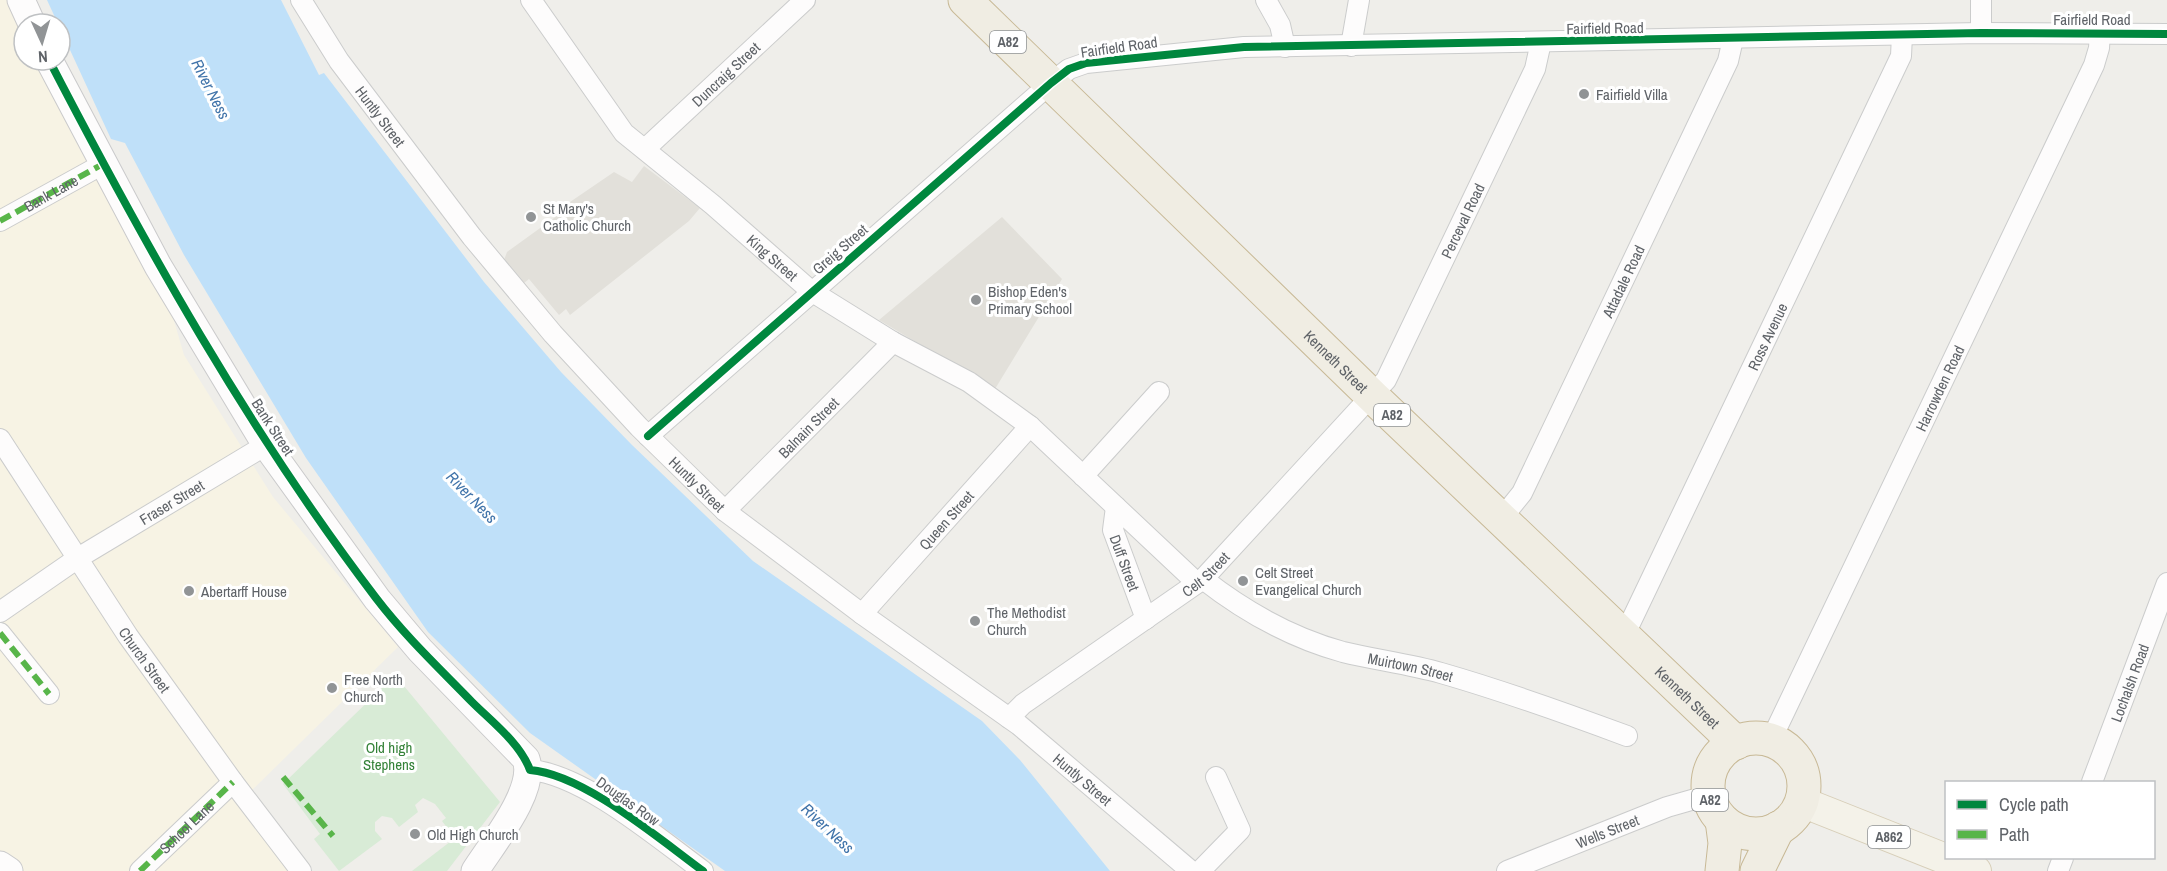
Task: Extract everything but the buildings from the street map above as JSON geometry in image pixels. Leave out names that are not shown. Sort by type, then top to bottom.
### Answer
[{"type":"highway","name":"Kenneth Street","points":[[965,0],[1372,396],[1736,743]]},
{"type":"highway","points":[[1736,743],[1752,738],[1771,740],[1786,748],[1799,763],[1804,779],[1802,802],[1792,818],[1778,828],[1757,871]]},
{"type":"highway","name":"A82","points":[[1722,871],[1725,843],[1709,778],[1713,765],[1723,752],[1736,743]]},
{"type":"highway","name":"A82","points":[[1715,808],[1746,834],[1762,834],[1778,828]]},
{"type":"main road","name":"Bank Street","points":[[56,72],[158,266],[266,445],[377,599],[420,650],[511,741],[526,759],[530,770]]},
{"type":"main road","points":[[475,871],[526,788],[530,770]]},
{"type":"main road","name":"A862","points":[[1802,802],[1964,869]]},
{"type":"main road","points":[[0,865],[9,871]]},
{"type":"street","name":"Huntly Street","points":[[301,0],[339,62],[472,237],[553,334],[648,436],[725,511],[862,614],[1009,718],[1092,784],[1191,871]]},
{"type":"street","name":"King Street","points":[[531,0],[615,123],[811,291],[893,342],[969,382],[1030,426],[1116,507]]},
{"type":"street","name":"Duncraig Street","points":[[645,149],[805,0]]},
{"type":"street","points":[[1266,0],[1280,25],[1285,47]]},
{"type":"street","points":[[1351,46],[1359,0]]},
{"type":"street","points":[[1981,0],[1981,33]]},
{"type":"street","name":"Fairfield Road","points":[[1051,83],[1069,69],[1086,63],[1201,50],[1981,33],[2167,34]]},
{"type":"street","name":"Harrowden Road","points":[[1771,740],[2094,65],[2100,33]]},
{"type":"street","name":"Ross Avenue","points":[[1624,636],[1901,56],[1902,35]]},
{"type":"street","name":"Attadale Road","points":[[1501,519],[1522,493],[1728,61],[1733,39]]},
{"type":"street","name":"Perceval Road","points":[[1372,396],[1399,357],[1535,69],[1541,42]]},
{"type":"street","name":"Greig Street","points":[[648,436],[1051,83]]},
{"type":"street","name":"Bank Lane","points":[[0,221],[103,164]]},
{"type":"street","name":"Balnain Street","points":[[725,511],[893,342]]},
{"type":"street","points":[[1083,476],[1159,392]]},
{"type":"street","name":"Celt Street","points":[[1009,718],[1023,704],[1200,581],[1372,396]]},
{"type":"street","name":"Queen Street","points":[[862,614],[1030,426]]},
{"type":"street","name":"Church Street","points":[[0,439],[128,636],[233,782],[301,871]]},
{"type":"street","name":"Fraser Street","points":[[0,612],[78,558],[266,445]]},
{"type":"street","name":"Muirtown Street","points":[[1116,507],[1200,581],[1248,612],[1290,632],[1343,652],[1413,666],[1536,702],[1626,736]]},
{"type":"street","name":"Duff Street","points":[[1116,507],[1113,530],[1146,619]]},
{"type":"street","name":"Lochalsh Road","points":[[2093,781],[2167,583]]},
{"type":"street","points":[[0,633],[49,694]]},
{"type":"street","name":"Douglas Row","points":[[530,770],[546,771],[594,793],[703,871]]},
{"type":"street","points":[[1200,871],[1240,830],[1216,777]]},
{"type":"street","name":"School Lane","points":[[140,871],[233,782]]},
{"type":"street","name":"Wells Street","points":[[1507,871],[1667,807],[1715,808]]},
{"type":"shaded area","points":[[0,0],[21,0],[22,12],[12,12],[12,72],[55,72],[158,266],[184,355],[273,497],[398,647],[244,798],[297,871],[0,871]]},
{"type":"shaded area","points":[[644,166],[700,208],[689,221],[570,315],[566,309],[559,315],[529,279],[524,283],[504,260],[507,252],[572,205],[570,202],[614,172],[632,182]]},
{"type":"shaded area","name":"Bishop Eden's Primary School","points":[[1002,217],[1062,279],[995,389],[879,320]]},
{"type":"green space","name":"Old high Stephens","points":[[399,680],[500,802],[447,871],[412,871],[455,838],[442,821],[446,818],[435,804],[423,798],[415,805],[418,812],[399,827],[392,818],[382,816],[375,822],[375,831],[382,839],[339,871],[314,839],[320,834],[283,784],[382,688]]},
{"type":"water","name":"River Ness","points":[[47,0],[281,0],[319,75],[324,73],[484,282],[561,372],[632,445],[753,561],[982,721],[1020,760],[1110,871],[725,871],[530,733],[428,632],[306,458],[184,255],[125,143],[111,139],[72,54],[72,12],[53,12]]},
{"type":"marked path","points":[[0,221],[103,164]]},
{"type":"marked path","points":[[0,633],[49,694]]},
{"type":"marked path","points":[[283,777],[333,836]]},
{"type":"marked path","points":[[140,871],[233,782]]},
{"type":"cycle path","points":[[648,436],[1051,83],[1069,69],[1086,63],[1244,47],[1981,33],[2167,34]]},
{"type":"cycle path","points":[[55,72],[161,268],[242,403],[329,534],[387,612],[422,652],[513,742],[530,770],[551,774],[596,795],[703,871]]},
{"type":"place","name":"Fairfield Villa","points":[[1584,94]]},
{"type":"place","name":"St Mary's Catholic Church","points":[[531,217]]},
{"type":"place","name":"Bishop Eden's Primary School","points":[[976,300]]},
{"type":"place","name":"Celt Street Evangelical Church","points":[[1243,581]]},
{"type":"place","name":"Abertarff House","points":[[189,591]]},
{"type":"place","name":"The Methodist Church","points":[[975,621]]},
{"type":"place","name":"Free North Church","points":[[332,688]]},
{"type":"place","name":"Old High Church","points":[[415,834]]}]
